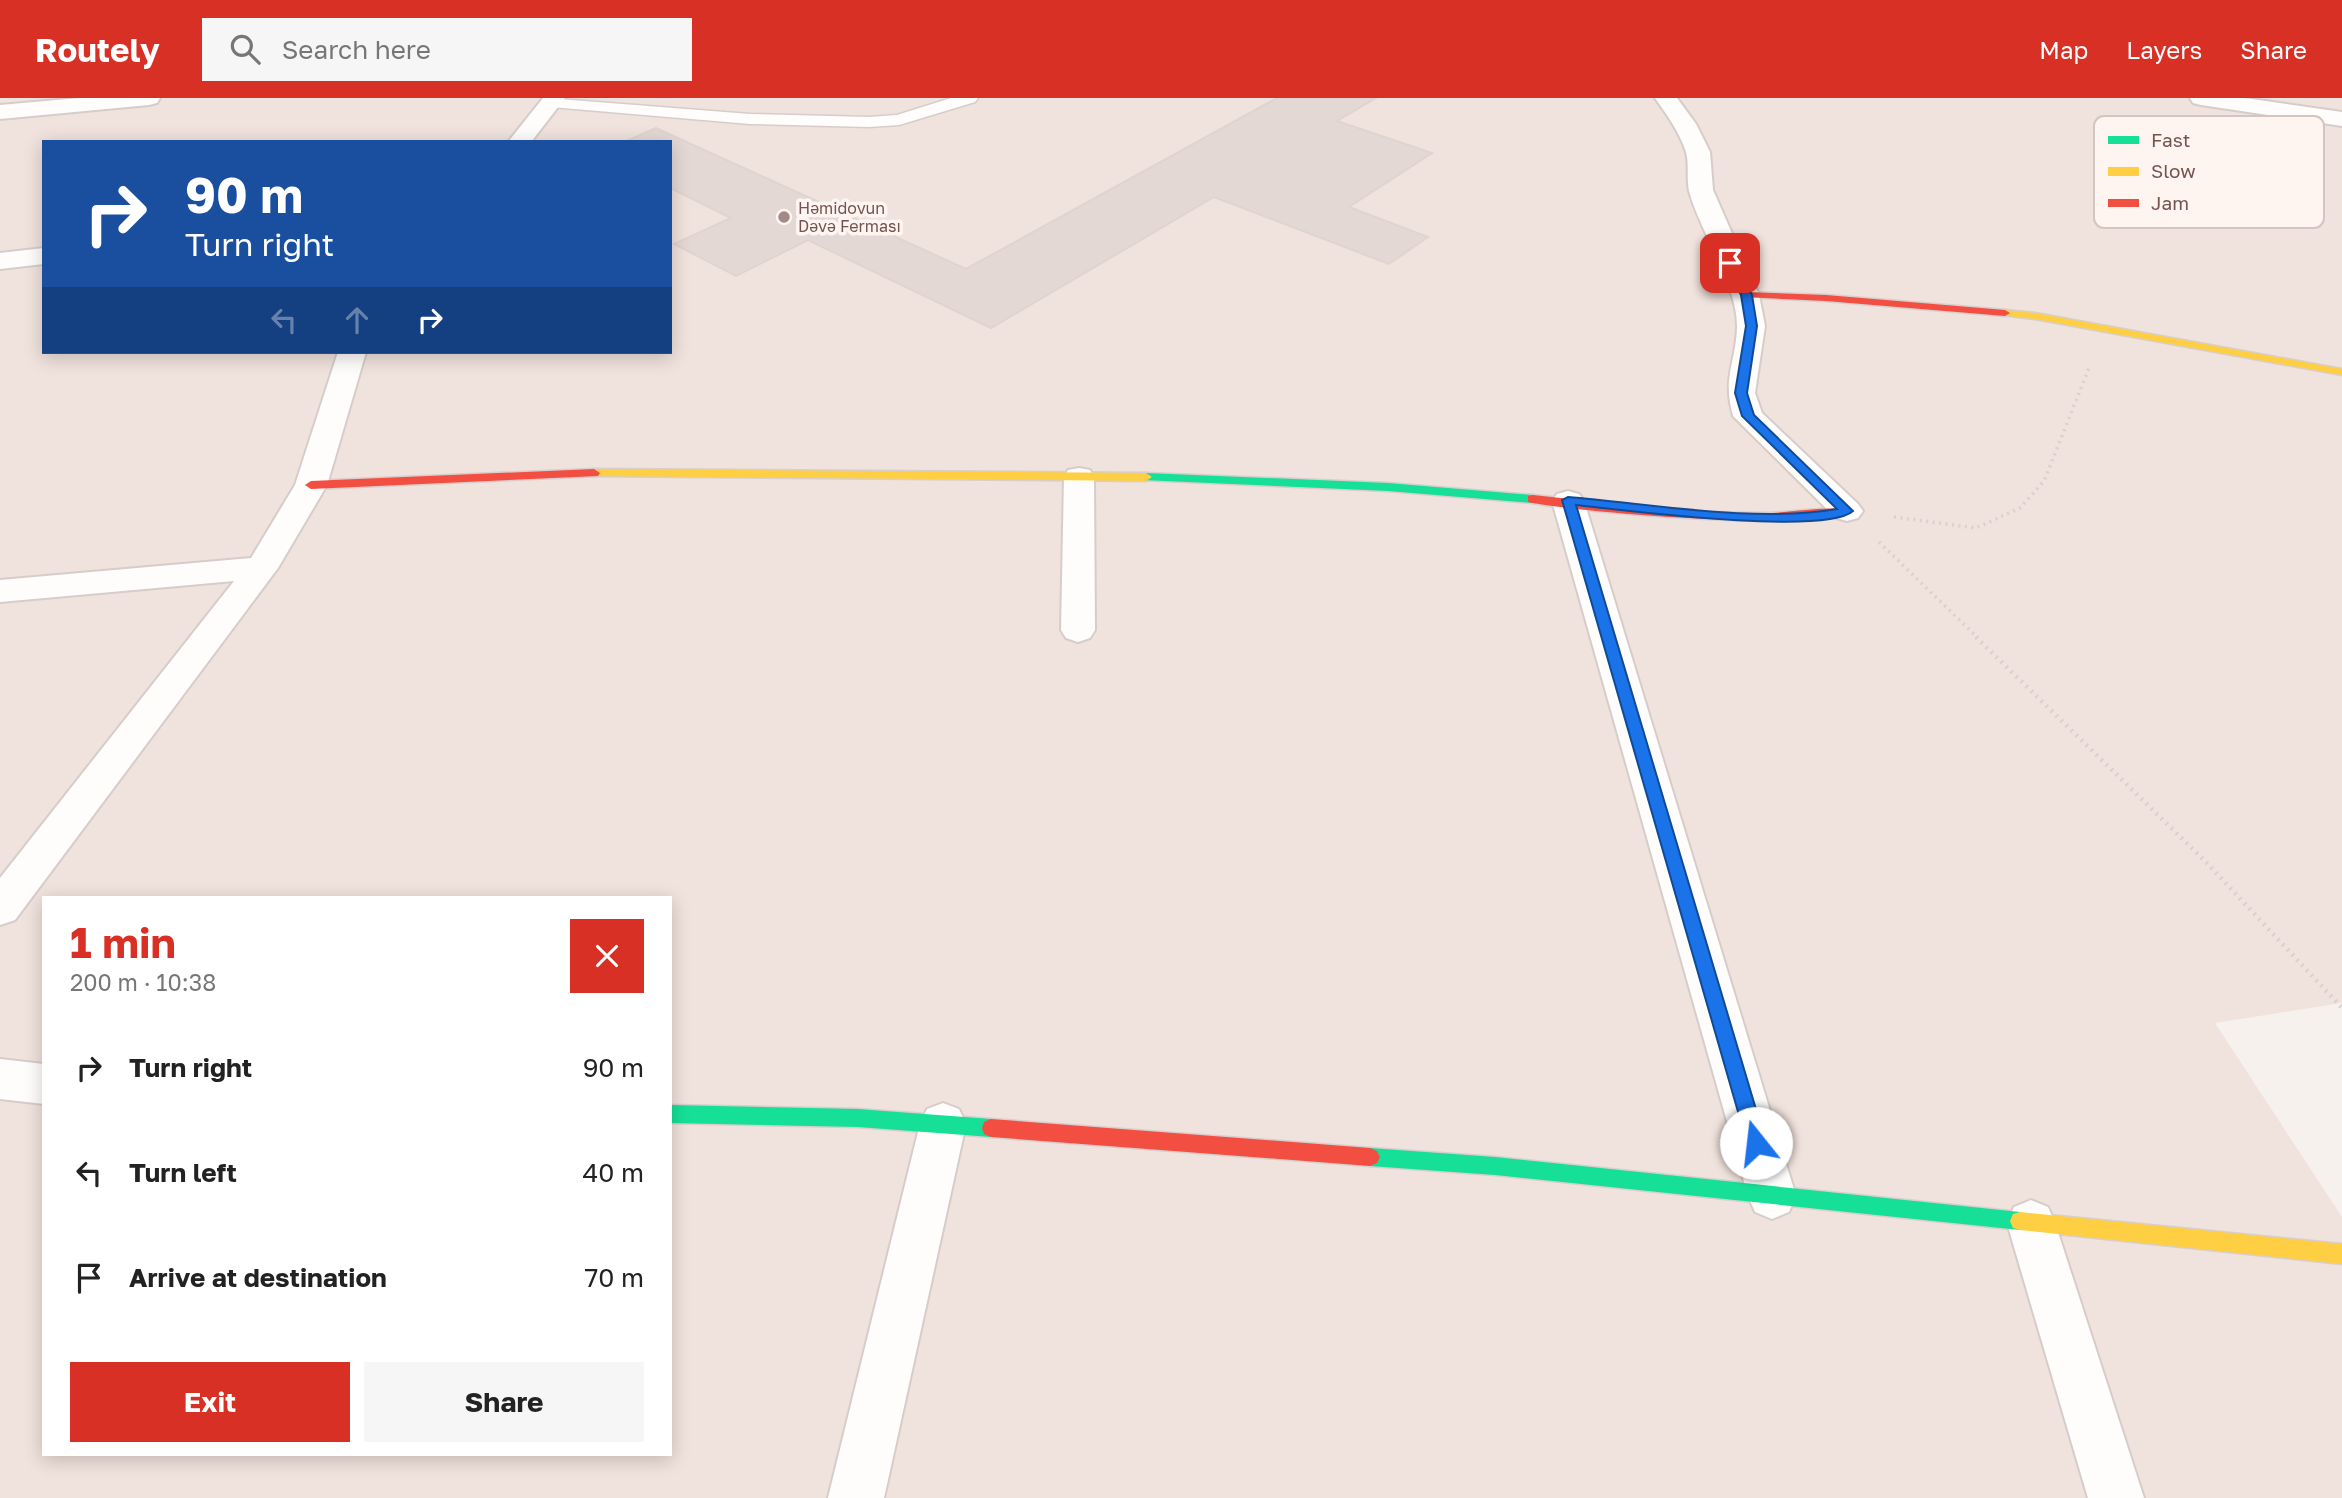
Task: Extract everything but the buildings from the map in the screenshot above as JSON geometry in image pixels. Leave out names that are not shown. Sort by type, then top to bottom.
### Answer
[{"type":"street","points":[[0,112],[149,98]]},
{"type":"street","points":[[1666,98],[1685,124],[1698,152],[1701,190],[1730,263],[1746,295],[1751,326],[1741,393],[1748,416],[1847,511]]},
{"type":"street","points":[[2201,98],[2322,116]]},
{"type":"street","points":[[521,140],[553,100]]},
{"type":"street","points":[[2324,116],[2342,119]]},
{"type":"street","points":[[0,261],[42,256]]},
{"type":"street","points":[[1746,295],[1826,298],[2009,313],[2106,327],[2342,372]]},
{"type":"street","points":[[0,908],[262,568],[311,485],[351,354]]},
{"type":"street","points":[[311,485],[471,476],[615,472],[1196,477],[1568,500],[1747,517],[1809,517],[1847,511]]},
{"type":"street","points":[[1078,629],[1079,477]]},
{"type":"street","points":[[1568,500],[1772,1196]]},
{"type":"street","points":[[0,591],[262,568]]},
{"type":"street","points":[[0,1079],[42,1084]]},
{"type":"street","points":[[672,1114],[858,1118],[1495,1166],[2342,1254]]},
{"type":"street","points":[[856,1498],[943,1124]]},
{"type":"street","points":[[2031,1223],[2116,1498]]},
{"type":"lane","points":[[553,100],[750,118],[869,122],[899,120],[970,98]]},
{"type":"path","points":[[1847,511],[1976,528],[2020,508],[2044,481],[2106,327]]},
{"type":"path","points":[[1847,511],[2206,862],[2342,1008]]},
{"type":"shaded area","points":[[0,98],[2342,98],[2342,1003],[2215,1023],[2342,1217],[2342,1498],[0,1498]]},
{"type":"traffic: fast","points":[[1146,477],[1388,487],[1533,499]]},
{"type":"traffic: fast","points":[[672,1114],[858,1118],[991,1128]]},
{"type":"traffic: fast","points":[[1370,1157],[1495,1166],[2020,1221]]},
{"type":"traffic: slow","points":[[2005,313],[2035,316],[2342,372]]},
{"type":"traffic: slow","points":[[594,473],[1146,477]]},
{"type":"traffic: slow","points":[[2020,1221],[2342,1254]]},
{"type":"traffic: jam","points":[[1746,295],[1826,298],[2005,313]]},
{"type":"traffic: jam","points":[[311,485],[594,473]]},
{"type":"traffic: jam","points":[[1533,499],[1730,517],[1847,511]]},
{"type":"traffic: jam","points":[[991,1128],[1370,1157]]},
{"type":"place","name":"Həmidovun Dəvə Ferması","points":[[784,217]]},
{"type":"route","points":[[1730,263],[1746,295],[1751,326],[1741,393],[1748,416],[1847,511],[1809,517],[1747,517],[1568,500],[1756,1143]]}]
